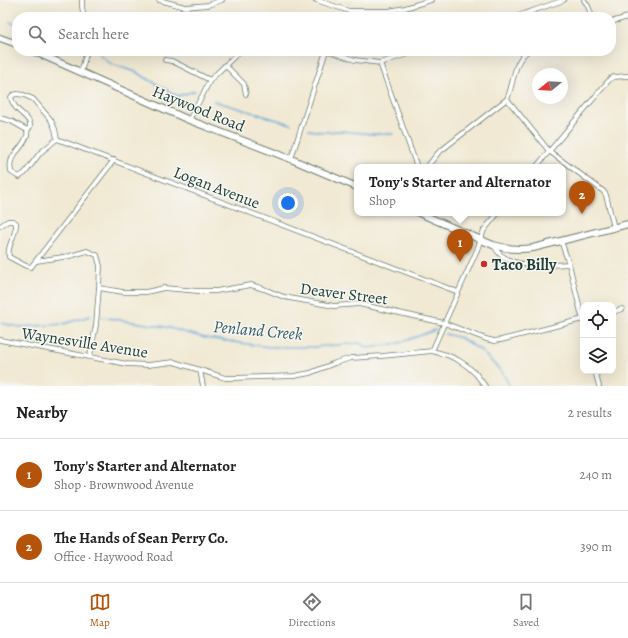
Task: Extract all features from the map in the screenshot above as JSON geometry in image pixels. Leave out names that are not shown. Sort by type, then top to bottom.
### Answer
[{"type":"main road","points":[[0,38],[12,42]]},
{"type":"main road","name":"Haywood Road","points":[[44,56],[189,120],[291,159],[354,186]]},
{"type":"main road","points":[[426,216],[494,245],[504,248],[523,249],[628,224]]},
{"type":"street","points":[[82,0],[83,12]]},
{"type":"street","points":[[159,0],[185,7],[208,5],[222,0]]},
{"type":"street","points":[[316,0],[349,11],[388,11],[405,8],[431,0]]},
{"type":"street","points":[[529,12],[564,0]]},
{"type":"street","points":[[584,0],[590,12]]},
{"type":"street","points":[[616,21],[628,17]]},
{"type":"street","points":[[81,72],[86,56]]},
{"type":"street","points":[[189,120],[210,80],[235,56]]},
{"type":"street","points":[[291,159],[325,56]]},
{"type":"street","points":[[343,56],[355,60],[380,63],[402,56]]},
{"type":"street","points":[[429,164],[438,153],[507,99],[510,93],[517,64],[523,56]]},
{"type":"street","points":[[166,60],[172,61],[210,80]]},
{"type":"street","points":[[380,63],[416,164]]},
{"type":"street","points":[[225,65],[244,84],[246,94]]},
{"type":"street","points":[[539,164],[610,78],[614,76],[628,76]]},
{"type":"street","points":[[13,95],[24,95],[33,99],[51,120],[57,139],[40,153],[25,172],[19,177],[12,172],[10,165],[13,156],[27,136],[27,130],[30,127],[30,122],[11,102],[10,98],[13,95]]},
{"type":"street","points":[[507,99],[550,151],[603,191],[606,195],[614,228]]},
{"type":"street","points":[[0,118],[11,120],[27,130]]},
{"type":"street","name":"Logan Avenue","points":[[57,139],[458,292]]},
{"type":"street","points":[[0,226],[13,220],[16,223],[17,228],[8,252],[9,257],[31,267],[114,160]]},
{"type":"street","points":[[432,351],[477,250],[484,230],[496,216]]},
{"type":"street","points":[[561,241],[580,309]]},
{"type":"street","points":[[494,245],[500,254],[506,259],[522,264],[568,264]]},
{"type":"street","points":[[35,262],[70,256],[87,251],[97,255],[100,266],[96,325],[90,356]]},
{"type":"street","name":"Deaver Street","points":[[98,288],[123,292],[146,292],[164,288],[216,291],[250,285],[264,289],[284,298],[334,306],[359,304],[444,323],[473,335],[494,341],[580,321]]},
{"type":"street","points":[[616,311],[622,309]]},
{"type":"street","name":"Waynesville Avenue","points":[[0,340],[127,364],[148,365],[174,362],[216,376],[229,378],[294,376],[310,373],[351,358],[432,351],[458,360],[476,374],[483,385]]},
{"type":"street","points":[[200,370],[203,386]]},
{"type":"street","points":[[596,374],[599,386]]},
{"type":"waterway","points":[[102,56],[111,64],[136,72],[177,96],[195,91]]},
{"type":"waterway","points":[[214,101],[291,124]]},
{"type":"waterway","points":[[309,130],[323,132],[340,131],[393,134]]},
{"type":"waterway","name":"Penland Creek","points":[[0,323],[20,327],[63,324],[90,316]]},
{"type":"waterway","name":"Penland Creek","points":[[101,317],[166,327],[205,338],[269,347],[315,347],[359,343],[369,348],[399,343],[435,330]]},
{"type":"waterway","name":"Penland Creek","points":[[445,334],[461,338],[480,350],[502,372],[510,386]]},
{"type":"place","name":"The Hands of Sean Perry Co.","points":[[582,214]]},
{"type":"place","name":"Tony's Starter and Alternator","points":[[460,262]]},
{"type":"place","name":"Taco Billy","points":[[484,264]]}]
